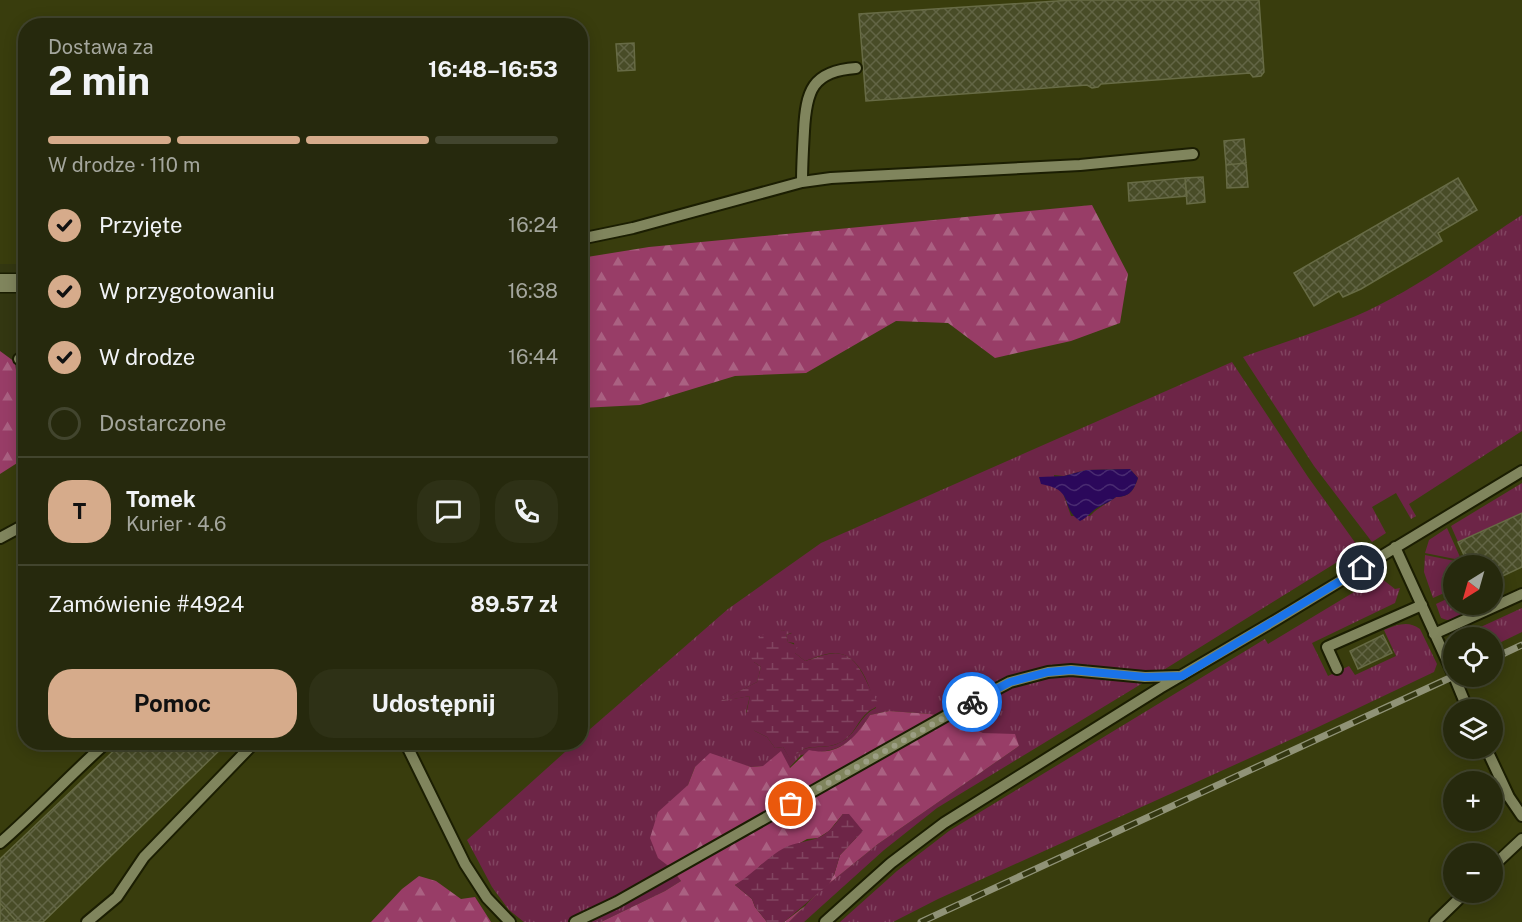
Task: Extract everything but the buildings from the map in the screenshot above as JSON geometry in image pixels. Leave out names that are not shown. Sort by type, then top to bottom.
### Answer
[{"type":"street","points":[[0,283],[18,283]]},
{"type":"lane","points":[[802,182],[806,102],[811,89],[827,74],[837,69],[856,68]]},
{"type":"lane","points":[[588,237],[633,228],[802,182],[831,178],[1080,165],[1192,154]]},
{"type":"lane","points":[[825,922],[891,863],[944,823],[1522,471]]},
{"type":"lane","points":[[0,538],[18,528]]},
{"type":"lane","points":[[1395,548],[1443,653]]},
{"type":"lane","points":[[1434,634],[1522,594]]},
{"type":"lane","points":[[1337,669],[1327,647],[1422,605]]},
{"type":"lane","points":[[575,922],[617,902],[1010,682],[1048,672],[1071,670],[1145,677],[1182,676]]},
{"type":"lane","points":[[0,843],[32,816],[98,750]]},
{"type":"lane","points":[[87,922],[117,897],[144,857],[247,750]]},
{"type":"lane","points":[[409,750],[465,864],[487,897],[510,922]]},
{"type":"lane","points":[[1491,759],[1509,798],[1522,816]]},
{"type":"lane","points":[[1503,857],[1522,839]]},
{"type":"lane","points":[[1436,922],[1455,903]]},
{"type":"shaded area","points":[[0,0],[1522,0],[1522,922],[0,922],[0,411],[18,435],[18,750],[588,750],[588,18],[18,18],[18,264],[0,264]]},
{"type":"green space","points":[[1092,205],[1128,274],[1120,323],[1071,341],[995,358],[948,323],[896,321],[806,373],[735,376],[640,405],[588,408],[588,257],[649,247]]},
{"type":"green space","points":[[1522,215],[1522,431],[1409,504],[1416,516],[1411,519],[1396,493],[1372,507],[1386,533],[1372,542],[1314,466],[1243,357],[1337,324],[1387,301],[1427,278]]},
{"type":"green space","points":[[0,351],[15,362],[18,385],[18,462],[0,474]]},
{"type":"green space","points":[[1232,362],[1308,477],[1359,548],[937,808],[884,850],[804,922],[789,922],[822,889],[878,844],[1019,746],[994,734],[983,733],[965,723],[931,714],[889,711],[870,715],[856,735],[842,746],[801,755],[789,768],[751,767],[732,762],[695,767],[688,785],[680,794],[671,868],[681,881],[601,922],[524,922],[509,910],[492,887],[467,840],[567,750],[588,750],[588,731],[728,609],[821,543]],"holes":[[[1130,469],[1138,478],[1131,492],[1125,496],[1116,497],[1090,516],[1071,516],[1063,493],[1055,486],[1054,475],[1064,476],[1086,470]],[[782,630],[792,633],[786,635],[788,642],[794,643],[795,653],[805,661],[833,653],[842,654],[857,664],[871,690],[876,708],[866,715],[848,738],[835,745],[803,750],[791,760],[783,747],[775,748],[767,737],[755,731],[746,712],[750,696],[721,701],[757,682],[761,667],[754,662]]]},
{"type":"green space","points":[[1522,483],[1522,513],[1458,542],[1451,526]]},
{"type":"green space","points":[[1447,528],[1459,555],[1443,557],[1425,553],[1429,540]]},
{"type":"green space","points":[[1425,555],[1443,559],[1443,594],[1433,598],[1424,572]]},
{"type":"green space","points":[[1382,579],[1395,589],[1400,588],[1395,603],[1312,643],[1328,676],[1349,666],[1355,675],[1396,656],[1384,630],[1407,624],[1420,629],[1437,664],[1434,672],[1314,729],[938,899],[893,922],[840,922],[897,871],[949,831],[1265,639],[1268,644],[1374,580]]},
{"type":"green space","points":[[1443,601],[1443,615],[1463,615],[1450,621],[1441,618],[1436,604]]},
{"type":"green space","points":[[1522,608],[1522,632],[1503,641],[1503,627],[1481,627]]},
{"type":"green space","points":[[782,630],[793,632],[786,635],[788,642],[798,646],[795,653],[805,661],[823,655],[839,654],[855,662],[879,704],[864,716],[843,741],[835,745],[803,750],[791,761],[783,747],[775,748],[767,737],[755,731],[745,719],[750,696],[718,702],[757,682],[761,667],[749,655],[752,645],[766,632],[773,634]]},
{"type":"green space","points":[[889,711],[931,714],[965,723],[983,733],[1015,734],[1019,746],[878,844],[821,890],[805,906],[834,875],[840,855],[858,836],[843,814],[829,831],[818,838],[807,839],[761,865],[751,876],[735,885],[752,899],[755,907],[767,922],[601,922],[681,881],[671,868],[658,858],[650,838],[658,812],[688,785],[695,767],[710,753],[751,767],[763,766],[781,751],[790,768],[809,750],[829,751],[838,748],[858,731],[870,715]]},
{"type":"green space","points":[[843,814],[849,814],[863,831],[840,855],[829,884],[784,922],[767,922],[755,907],[752,899],[735,885],[784,848],[824,835]]},
{"type":"green space","points":[[419,876],[436,881],[461,899],[475,897],[491,922],[371,922],[402,889]]},
{"type":"green space","points":[[805,906],[789,922],[784,922]]},
{"type":"water","points":[[1130,469],[1138,478],[1131,492],[1125,496],[1116,497],[1080,521],[1074,516],[1059,490],[1041,484],[1039,477],[1064,476],[1086,470]]},
{"type":"railway","points":[[1503,654],[1522,645]]},
{"type":"railway","points":[[921,922],[1443,681]]},
{"type":"way so far","points":[[791,804],[972,702]]},
{"type":"route","points":[[972,702],[1010,682],[1048,672],[1071,670],[1145,677],[1182,676],[1362,568]]}]
